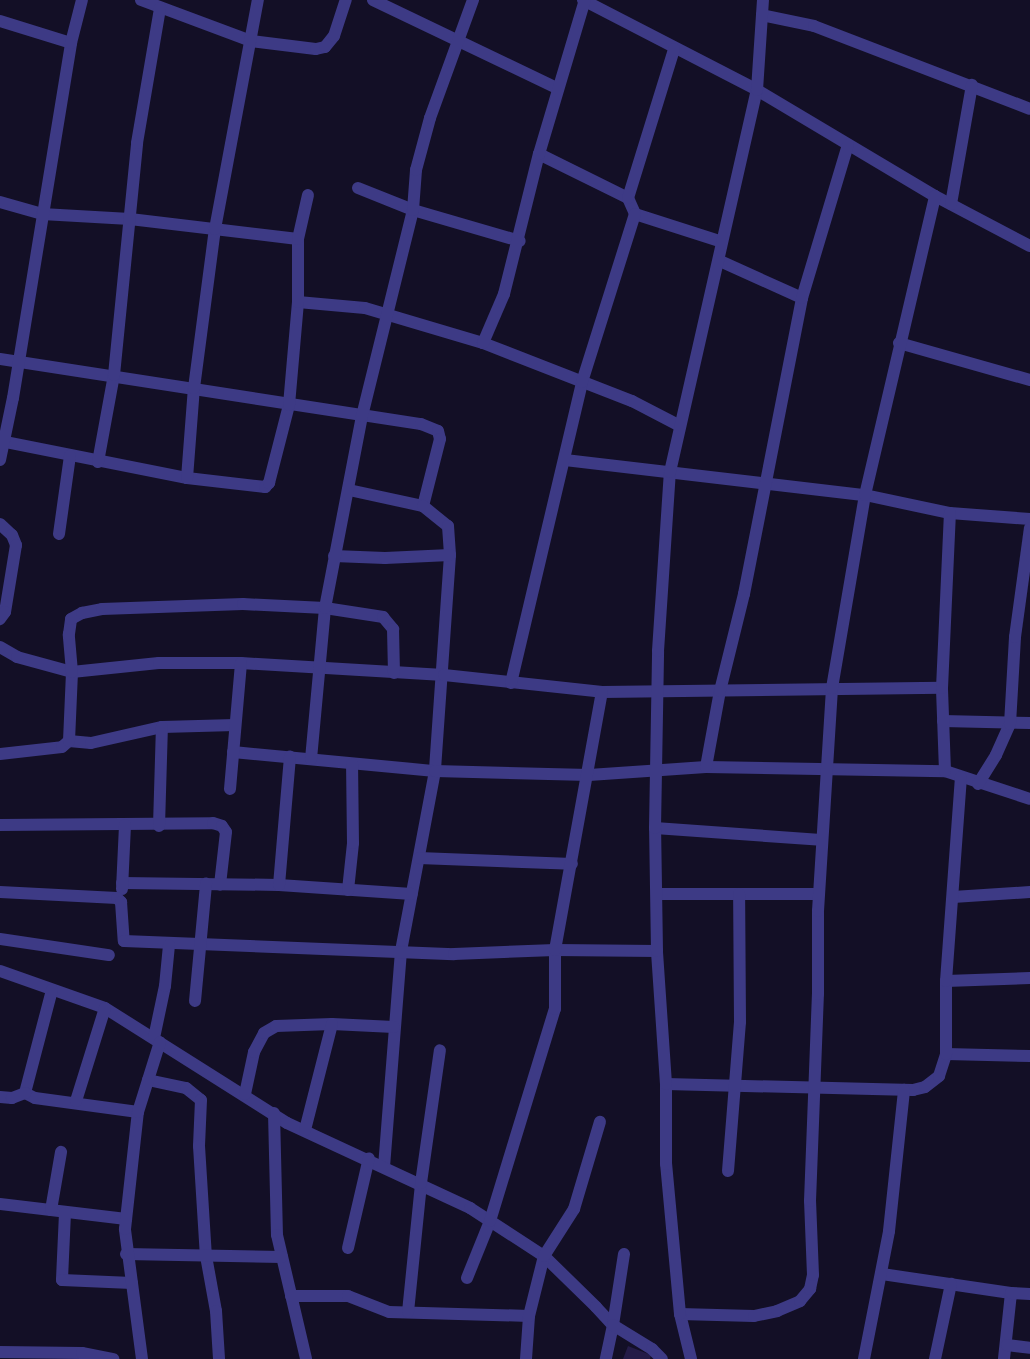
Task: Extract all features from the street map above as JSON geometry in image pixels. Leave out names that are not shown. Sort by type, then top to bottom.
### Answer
[{"type":"street","points":[[0,460],[2,441],[20,362],[42,214],[71,43],[82,0]]},
{"type":"street","points":[[141,0],[251,41],[325,47],[334,36],[346,0]]},
{"type":"street","points":[[187,478],[194,388],[215,229],[258,0]]},
{"type":"street","points":[[373,0],[558,88]]},
{"type":"street","points":[[311,759],[325,608],[362,416],[389,316],[413,210],[416,170],[430,118],[473,0]]},
{"type":"street","points":[[483,343],[504,294],[520,241],[539,154],[584,0],[674,49],[757,90],[935,196],[1030,246]]},
{"type":"street","points":[[691,1359],[680,1314],[666,1172],[666,1084],[657,951],[659,894],[655,828],[659,693],[658,651],[670,472],[720,261],[722,242],[757,90],[763,0]]},
{"type":"street","points":[[98,462],[114,376],[137,143],[160,8]]},
{"type":"street","points":[[762,15],[814,26],[972,85],[1030,109]]},
{"type":"street","points":[[0,21],[71,43]]},
{"type":"street","points":[[628,198],[674,49]]},
{"type":"street","points":[[951,204],[972,85]]},
{"type":"street","points":[[706,767],[720,691],[744,594],[802,298],[848,145]]},
{"type":"street","points":[[511,683],[582,382],[635,214],[628,198],[539,154]]},
{"type":"street","points":[[358,188],[413,210],[520,241]]},
{"type":"street","points":[[2,441],[98,462],[187,478],[265,487],[270,483],[289,405],[298,302],[298,240],[308,194]]},
{"type":"street","points":[[680,1314],[754,1316],[800,1302],[810,1289],[814,1263],[810,1202],[818,894],[832,688],[865,495],[899,343],[935,196]]},
{"type":"street","points":[[0,202],[42,214],[130,219],[298,240]]},
{"type":"street","points":[[635,214],[722,242]]},
{"type":"street","points":[[720,261],[802,298]]},
{"type":"street","points":[[298,302],[365,308],[483,343],[632,400],[680,426]]},
{"type":"street","points":[[899,343],[1030,380]]},
{"type":"street","points":[[0,359],[421,424],[438,431],[439,446],[423,506]]},
{"type":"street","points":[[59,534],[70,456]]},
{"type":"street","points":[[565,460],[865,495],[950,513],[1030,519]]},
{"type":"street","points":[[349,490],[423,506],[448,526],[450,555],[444,676],[435,771],[401,952],[384,1165]]},
{"type":"street","points":[[945,770],[942,688],[950,513]]},
{"type":"street","points":[[0,524],[12,535],[16,546],[5,612],[0,619]]},
{"type":"street","points":[[978,784],[1010,724],[1015,637],[1030,528]]},
{"type":"street","points":[[334,556],[385,558],[450,555]]},
{"type":"street","points":[[0,754],[62,748],[69,741],[72,672],[69,634],[71,619],[82,612],[102,609],[243,604],[325,608],[383,617],[390,622],[394,673]]},
{"type":"street","points":[[0,647],[17,657],[72,672],[159,662],[241,663],[444,676],[602,692],[659,693],[832,688],[942,688]]},
{"type":"street","points":[[230,789],[241,663]]},
{"type":"street","points":[[467,1278],[490,1221],[555,1009],[555,950],[589,775],[602,692]]},
{"type":"street","points":[[943,721],[1030,723]]},
{"type":"street","points":[[69,741],[91,743],[162,727],[235,725]]},
{"type":"street","points":[[159,826],[162,727]]},
{"type":"street","points":[[233,752],[435,771],[589,775],[706,767],[825,770],[945,770],[978,784],[1030,799]]},
{"type":"street","points":[[279,885],[290,756]]},
{"type":"street","points":[[348,890],[353,842],[352,764]]},
{"type":"street","points":[[666,1084],[733,1083],[904,1090],[919,1088],[932,1082],[943,1067],[946,1054],[946,981],[961,778]]},
{"type":"street","points":[[0,825],[159,826],[213,823],[222,826],[226,832],[220,885]]},
{"type":"street","points":[[125,825],[121,902],[124,941],[201,947],[454,954],[555,950],[657,951]]},
{"type":"street","points":[[655,828],[822,840]]},
{"type":"street","points":[[419,858],[572,864]]},
{"type":"street","points":[[122,883],[279,885],[412,894]]},
{"type":"street","points":[[195,1001],[206,884]]},
{"type":"street","points":[[0,892],[106,895],[121,902]]},
{"type":"street","points":[[952,896],[1030,892]]},
{"type":"street","points":[[659,894],[818,894]]},
{"type":"street","points":[[728,1171],[741,993],[739,894]]},
{"type":"street","points":[[0,939],[109,956]]},
{"type":"street","points":[[142,1359],[132,1283],[126,1254],[126,1219],[138,1112],[148,1080],[157,1040],[169,945]]},
{"type":"street","points":[[0,971],[106,1008],[274,1113],[305,1130],[421,1183],[490,1221],[544,1256],[613,1325],[652,1349],[662,1359]]},
{"type":"street","points":[[946,981],[1030,978]]},
{"type":"street","points":[[24,1093],[52,990]]},
{"type":"street","points":[[76,1101],[106,1008]]},
{"type":"street","points":[[245,1094],[254,1052],[264,1032],[276,1026],[332,1024],[394,1027]]},
{"type":"street","points":[[305,1130],[332,1024]]},
{"type":"street","points":[[408,1312],[421,1183],[440,1050]]},
{"type":"street","points":[[946,1054],[1030,1056]]},
{"type":"street","points":[[148,1080],[186,1088],[201,1100],[199,1146],[206,1256],[216,1311],[219,1359]]},
{"type":"street","points":[[864,1359],[882,1274],[904,1090]]},
{"type":"street","points":[[0,1097],[12,1098],[24,1093],[35,1098],[76,1101],[138,1112]]},
{"type":"street","points":[[274,1113],[274,1180],[282,1257],[306,1359]]},
{"type":"street","points":[[526,1359],[529,1316],[544,1256],[574,1209],[600,1122]]},
{"type":"street","points":[[50,1210],[61,1152]]},
{"type":"street","points":[[348,1248],[369,1158]]},
{"type":"street","points":[[0,1204],[126,1219]]},
{"type":"street","points":[[65,1213],[62,1280],[132,1283]]},
{"type":"street","points":[[126,1254],[282,1257]]},
{"type":"street","points":[[606,1359],[624,1254]]},
{"type":"street","points":[[882,1274],[1011,1293],[1030,1294]]},
{"type":"street","points":[[936,1359],[951,1284]]},
{"type":"street","points":[[1004,1359],[1007,1345],[1011,1293]]},
{"type":"street","points":[[291,1296],[348,1296],[389,1312],[529,1316]]},
{"type":"street","points":[[1007,1345],[1030,1348]]},
{"type":"street","points":[[0,1352],[82,1353],[113,1359]]},
{"type":"building","points":[[628,1346],[651,1355],[650,1359],[623,1359]]}]
